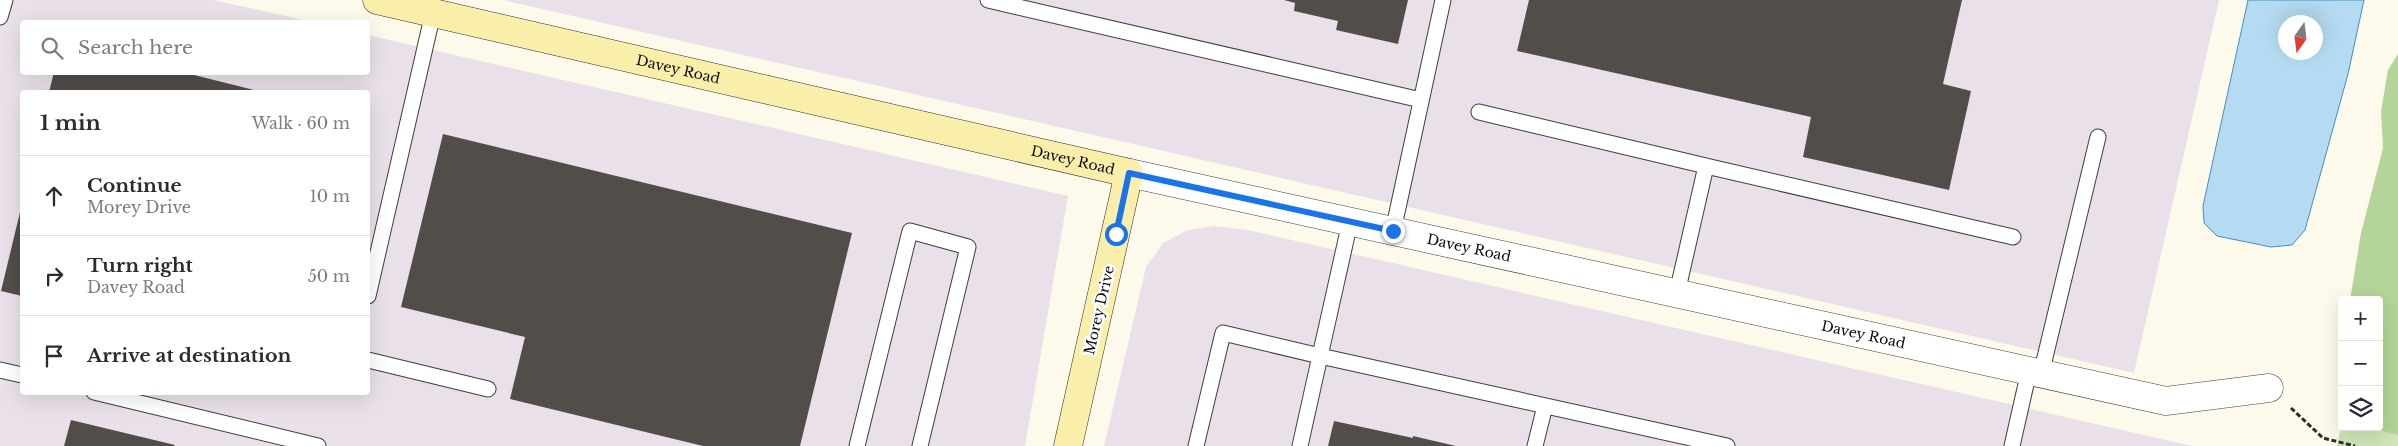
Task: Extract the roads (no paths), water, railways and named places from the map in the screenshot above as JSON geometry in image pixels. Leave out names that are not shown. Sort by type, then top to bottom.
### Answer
[{"type":"street","name":"Davey Road","points":[[377,0],[1129,173],[2166,401],[2270,388]]},
{"type":"street","name":"Morey Drive","points":[[1068,446],[1129,173]]},
{"type":"lane","points":[[0,17],[4,0]]},
{"type":"lane","points":[[988,0],[1421,100]]},
{"type":"lane","points":[[1393,231],[1444,0]]},
{"type":"lane","points":[[370,287],[433,13]]},
{"type":"lane","points":[[1479,112],[2013,237]]},
{"type":"lane","points":[[2012,446],[2035,372],[2098,137]]},
{"type":"lane","points":[[1677,294],[1706,166]]},
{"type":"lane","points":[[1300,446],[1350,222]]},
{"type":"lane","points":[[857,446],[910,231],[968,247],[920,446]]},
{"type":"lane","points":[[1196,446],[1223,333],[1726,446]]},
{"type":"lane","points":[[370,360],[488,389]]},
{"type":"lane","points":[[0,370],[20,375]]},
{"type":"lane","points":[[106,395],[318,446]]},
{"type":"lane","points":[[1535,446],[1545,406]]},
{"type":"water","points":[[2248,0],[2364,0],[2348,74],[2305,230],[2292,245],[2271,247],[2217,236],[2204,223],[2203,206]]}]
